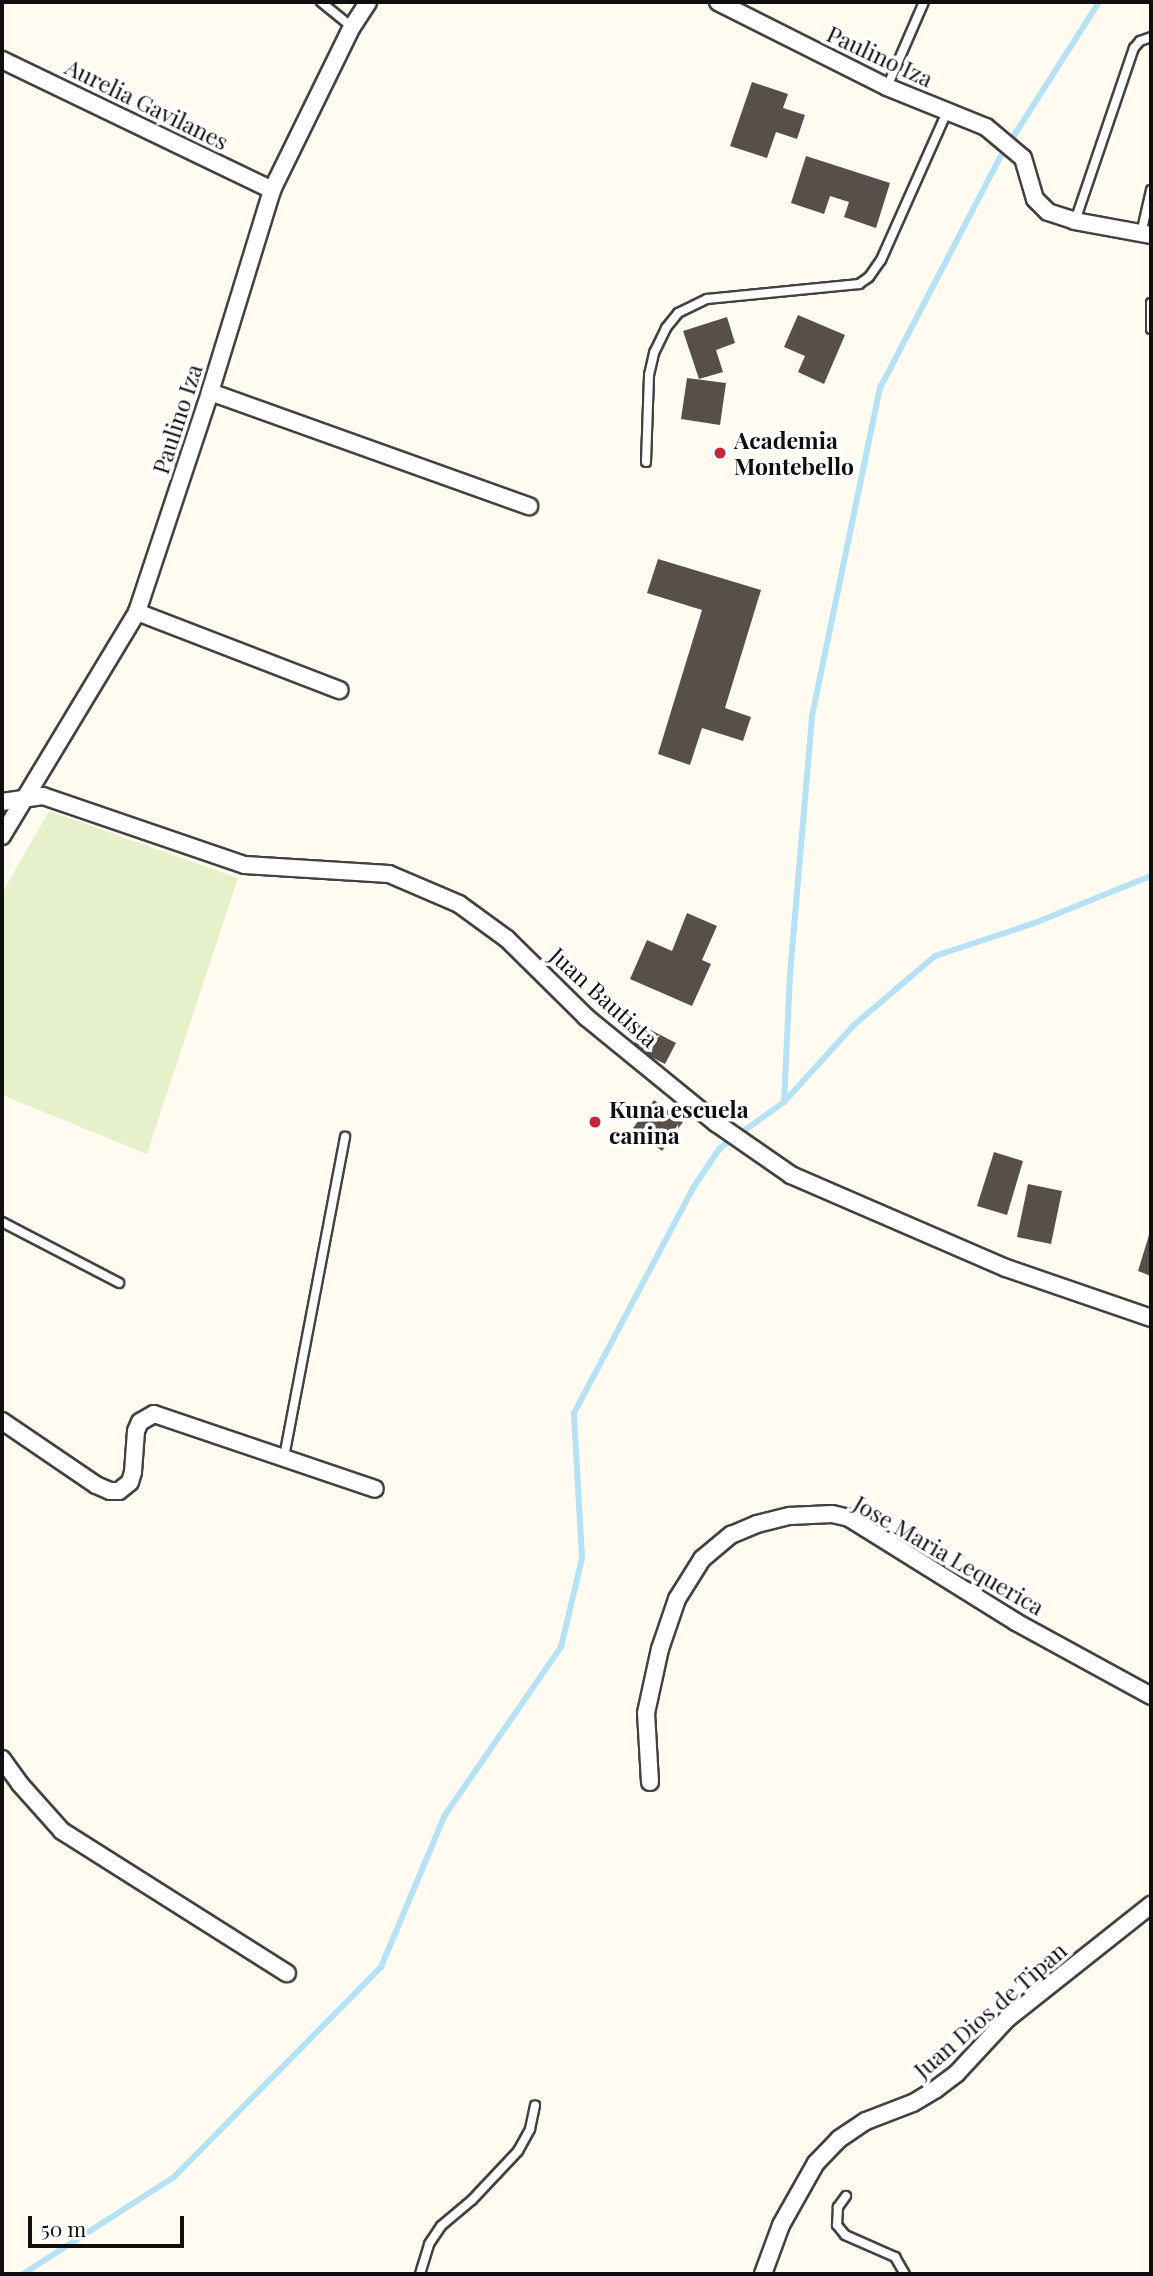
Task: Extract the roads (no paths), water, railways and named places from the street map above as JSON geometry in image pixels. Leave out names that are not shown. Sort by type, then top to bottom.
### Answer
[{"type":"street","name":"Paulino Iza","points":[[2,836],[137,612],[210,392],[272,190],[352,27],[368,2]]},
{"type":"street","name":"Paulino Iza","points":[[718,2],[887,87],[986,127],[1023,158],[1035,199],[1048,212],[1075,221]]},
{"type":"street","name":"Aurelia Gavilanes","points":[[2,60],[272,190]]},
{"type":"street","points":[[1075,221],[1146,234]]},
{"type":"street","points":[[210,392],[529,506]]},
{"type":"street","points":[[137,612],[339,690]]},
{"type":"street","name":"Juan Bautista","points":[[2,802],[26,796],[43,796],[245,865],[388,874],[459,904],[507,939],[586,1017],[716,1123],[791,1175],[1006,1268],[1151,1318]]},
{"type":"street","points":[[2,1421],[96,1485],[110,1491],[119,1491],[130,1482],[136,1431],[140,1422],[154,1414],[375,1489]]},
{"type":"street","name":"Jose Maria Lequerica","points":[[650,1782],[646,1713],[660,1649],[677,1599],[702,1559],[730,1535],[757,1524],[790,1517],[832,1514],[849,1518],[1016,1622],[1151,1696]]},
{"type":"street","points":[[2,1759],[20,1784],[62,1831],[287,1973]]},
{"type":"street","name":"Juan Dios de Tipan","points":[[763,2274],[780,2225],[816,2163],[839,2139],[866,2121],[913,2103],[936,2089],[957,2073],[1007,2019],[1151,1905]]},
{"type":"lane","points":[[321,2],[352,27]]},
{"type":"lane","points":[[887,87],[924,2]]},
{"type":"lane","points":[[1075,221],[1134,48],[1140,41],[1151,37]]},
{"type":"lane","points":[[646,462],[649,375],[654,353],[666,328],[678,313],[706,299],[859,284],[869,277],[881,260],[947,112]]},
{"type":"lane","points":[[1146,234],[1151,190]]},
{"type":"lane","points":[[1151,303],[1151,329]]},
{"type":"lane","points":[[284,1457],[345,1137]]},
{"type":"lane","points":[[2,1222],[119,1283]]},
{"type":"lane","points":[[420,2274],[429,2244],[441,2226],[472,2200],[518,2151],[530,2129],[535,2106]]},
{"type":"lane","points":[[846,2196],[838,2207],[837,2225],[845,2235],[895,2257],[905,2274]]},
{"type":"waterway","points":[[23,2274],[174,2177],[381,1967],[445,1815],[561,1647],[582,1558],[574,1413],[693,1188],[720,1148],[784,1102],[790,974],[812,716],[880,388],[999,159],[1099,2]]},
{"type":"waterway","points":[[784,1102],[855,1024],[935,956],[1032,924],[1151,876]]},
{"type":"place","name":"Academia Montebello","points":[[720,453]]},
{"type":"place","name":"Kuna escuela canina","points":[[595,1122]]}]
